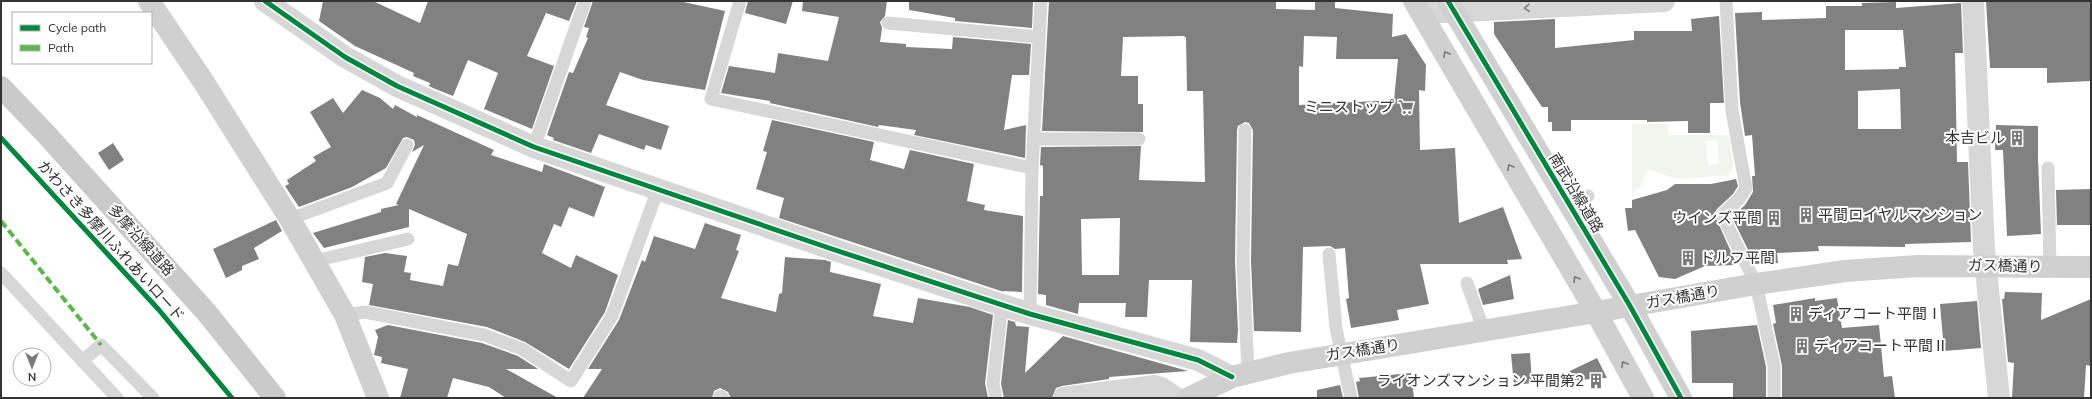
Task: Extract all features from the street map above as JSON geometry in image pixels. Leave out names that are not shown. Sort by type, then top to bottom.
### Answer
[{"type":"main road","name":"多摩沿線道路","points":[[1,87],[46,134],[207,313],[275,398]]},
{"type":"street","points":[[149,1],[203,81],[290,219],[345,314],[378,398]]},
{"type":"street","points":[[265,1],[345,57],[397,86],[534,147],[658,188],[832,249],[1030,314],[1173,347],[1198,360],[1240,375]]},
{"type":"street","points":[[1643,398],[1596,312],[1519,184],[1418,7],[1664,1]]},
{"type":"street","points":[[1973,1],[1985,265],[1999,398]]},
{"type":"street","name":"南武沿線道路","points":[[1452,7],[1580,202],[1630,306],[1681,398]]},
{"type":"street","name":"ガス橋通り","points":[[1201,395],[1240,375],[1289,363],[1756,284],[1845,271],[1918,266],[1985,265],[2091,267]]},
{"type":"street","points":[[1064,398],[1155,386],[1161,388],[1176,398]]},
{"type":"lane","points":[[534,147],[585,1]]},
{"type":"lane","points":[[740,1],[710,99],[1032,168]]},
{"type":"lane","points":[[1030,314],[1032,168],[1040,1]]},
{"type":"lane","points":[[1726,1],[1732,111],[1746,188],[1739,199],[1722,216],[1756,284],[1774,366],[1774,398]]},
{"type":"lane","points":[[888,23],[1039,37]]},
{"type":"lane","points":[[1240,375],[1245,130]]},
{"type":"lane","points":[[1034,139],[1139,139]]},
{"type":"lane","points":[[290,219],[387,183],[407,145]]},
{"type":"lane","points":[[2048,168],[2050,266]]},
{"type":"lane","points":[[345,314],[365,312],[484,335],[522,349],[571,380],[612,316],[658,188]]},
{"type":"lane","points":[[314,261],[408,239]]},
{"type":"lane","points":[[1329,254],[1336,328],[1351,398]]},
{"type":"lane","points":[[1,273],[117,398]]},
{"type":"lane","points":[[1467,283],[1484,331]]},
{"type":"lane","points":[[996,398],[993,384],[1002,304]]},
{"type":"lane","points":[[82,361],[101,345],[153,398]]},
{"type":"shaded area","points":[[1632,124],[1668,124],[1668,135],[1729,135],[1733,164],[1730,175],[1676,178],[1647,170],[1640,186],[1632,193]],"holes":[[[1717,140],[1719,164],[1708,165],[1706,141]]]},
{"type":"building","points":[[323,1],[373,1],[420,23],[428,1],[577,1],[569,21],[546,13],[527,56],[554,66],[532,129],[484,109],[498,73],[468,60],[453,96],[433,88],[429,86],[430,83],[413,76],[414,73],[355,46],[319,21]]},
{"type":"building","points":[[593,1],[679,1],[725,11],[705,90],[643,80],[620,72],[606,105],[669,126],[661,150],[646,145],[644,150],[599,134],[591,153],[553,140],[554,138],[547,135],[569,72],[573,73],[588,38],[586,37],[589,28],[584,27]]},
{"type":"building","points":[[748,1],[793,1],[786,24],[745,13]]},
{"type":"building","points":[[803,1],[887,1],[885,16],[880,22],[882,28],[880,42],[906,44],[906,47],[952,49],[953,37],[1031,44],[1029,75],[1012,75],[1004,130],[1026,125],[1025,158],[914,135],[916,130],[879,125],[878,127],[770,103],[770,101],[721,93],[729,66],[775,73],[778,53],[828,61],[839,17],[802,11]]},
{"type":"building","points":[[909,1],[1033,1],[1032,28],[955,21],[955,18],[909,10]]},
{"type":"building","points":[[1049,1],[1276,1],[1276,9],[1315,10],[1315,1],[1335,1],[1335,8],[1393,14],[1392,37],[1406,34],[1426,65],[1425,91],[1419,90],[1420,150],[1455,148],[1459,223],[1503,207],[1522,259],[1507,260],[1508,264],[1420,264],[1429,304],[1397,310],[1399,320],[1351,328],[1346,299],[1349,298],[1345,248],[1335,249],[1330,246],[1303,247],[1301,332],[1254,331],[1251,261],[1253,130],[1249,123],[1245,122],[1238,126],[1237,130],[1235,261],[1238,331],[1237,343],[1190,342],[1192,280],[1149,280],[1147,317],[1125,317],[1126,303],[1079,303],[1078,314],[1046,305],[1046,295],[1038,294],[1040,196],[1043,196],[1043,166],[1040,165],[1041,147],[1141,146],[1139,180],[1205,182],[1203,91],[1187,91],[1186,38],[1184,36],[1123,37],[1121,76],[1138,76],[1138,104],[1143,104],[1143,132],[1042,131]],"holes":[[[1304,36],[1337,37],[1336,59],[1398,59],[1394,100],[1299,105],[1299,66],[1303,67]],[[1120,218],[1119,275],[1082,275],[1081,219]]]},
{"type":"building","points":[[1986,1],[2091,1],[2091,81],[2047,83],[2047,68],[1990,68]]},
{"type":"building","points":[[1896,2],[1896,8],[1961,3],[1963,53],[1955,53],[1957,162],[1968,162],[1971,242],[1905,244],[1905,247],[1818,246],[1819,251],[1777,253],[1778,263],[1755,264],[1732,217],[1745,205],[1753,192],[1752,176],[1755,176],[1752,135],[1745,136],[1740,102],[1735,13],[1762,12],[1762,20],[1826,18],[1826,6],[1862,6],[1862,3]],"holes":[[[1845,30],[1903,30],[1906,67],[1899,67],[1899,69],[1845,70]],[[1900,89],[1901,129],[1858,129],[1858,91]]]},
{"type":"building","points":[[1719,16],[1724,103],[1710,103],[1710,133],[1688,133],[1688,121],[1647,122],[1647,120],[1571,120],[1571,131],[1552,131],[1552,122],[1548,122],[1548,107],[1542,107],[1494,34],[1494,22],[1555,19],[1555,48],[1634,40],[1634,31],[1692,31],[1691,19]]},
{"type":"building","points":[[362,90],[380,98],[393,109],[395,105],[417,117],[417,115],[494,150],[491,155],[542,172],[544,164],[605,187],[594,217],[569,207],[561,227],[554,224],[542,253],[571,268],[576,255],[618,275],[605,312],[569,369],[525,342],[487,327],[369,305],[373,284],[362,282],[365,257],[385,253],[407,256],[404,272],[411,273],[410,280],[443,286],[448,264],[458,266],[467,234],[409,209],[409,227],[324,248],[313,233],[381,212],[381,209],[399,205],[396,204],[424,145],[412,152],[415,145],[414,140],[407,137],[403,138],[386,168],[352,187],[299,207],[285,186],[289,184],[287,180],[316,161],[313,157],[331,147],[310,112],[333,98],[343,113]]},
{"type":"building","points":[[772,120],[874,142],[870,160],[904,169],[910,150],[974,164],[967,201],[985,205],[984,210],[1023,216],[1022,292],[1003,291],[1004,292],[779,218],[784,198],[756,189],[767,152],[763,151]]},
{"type":"building","points":[[1996,125],[2038,126],[2041,234],[2007,236],[2003,150],[1995,150]]},
{"type":"building","points":[[113,143],[124,160],[109,170],[98,153]]},
{"type":"building","points":[[1736,179],[1738,186],[1733,194],[1717,209],[1714,214],[1737,265],[1705,266],[1675,279],[1659,277],[1635,230],[1628,231],[1625,208],[1632,208],[1632,200],[1667,190],[1675,184],[1711,184]]},
{"type":"building","points":[[2091,189],[2091,225],[2057,225],[2056,190]]},
{"type":"building","points":[[276,220],[282,231],[254,248],[259,259],[242,266],[242,270],[226,278],[213,249]]},
{"type":"building","points":[[705,223],[741,235],[736,250],[739,251],[721,298],[776,312],[779,294],[782,293],[785,257],[825,260],[831,262],[830,272],[881,284],[873,316],[913,323],[918,298],[970,307],[993,315],[985,383],[988,398],[731,398],[728,392],[720,388],[714,391],[712,398],[583,398],[602,369],[588,369],[619,320],[642,260],[645,262],[654,236],[695,249]]},
{"type":"building","points":[[1510,275],[1514,299],[1483,305],[1478,289]]},
{"type":"building","points":[[2005,292],[2042,293],[2041,320],[2091,299],[2091,366],[2086,365],[2084,398],[2012,398],[2014,363],[2008,362],[2002,299],[2004,299]]},
{"type":"building","points":[[1815,298],[1815,301],[1837,298],[1842,328],[1879,325],[1884,377],[1892,376],[1895,398],[1782,398],[1782,366],[1773,324],[1776,323],[1773,305]]},
{"type":"building","points":[[1977,301],[1981,348],[1944,351],[1940,304]]},
{"type":"building","points":[[1008,320],[1015,322],[1016,326],[1029,327],[1025,373],[1063,336],[1188,371],[1109,377],[1109,379],[1062,386],[1056,388],[1052,398],[1004,398],[1001,384]]},
{"type":"building","points":[[388,325],[482,343],[518,356],[538,369],[506,369],[558,398],[506,398],[489,387],[453,378],[447,398],[400,398],[408,369],[381,363],[382,357],[374,355],[378,337],[375,330]]},
{"type":"building","points":[[1757,325],[1766,367],[1766,398],[1733,398],[1733,383],[1692,383],[1691,331]]},
{"type":"building","points":[[1530,353],[1532,383],[1514,385],[1511,354]]},
{"type":"building","points":[[1597,358],[1607,378],[1549,382],[1549,381]]},
{"type":"building","points":[[1411,373],[1414,398],[1359,398],[1356,382],[1360,381],[1359,378]]},
{"type":"building","points":[[1340,385],[1343,398],[1317,398],[1317,390]]},
{"type":"marked path","points":[[1,221],[101,345]]},
{"type":"cycle path","points":[[265,1],[345,57],[397,86],[534,147],[832,249],[1030,314],[1198,360],[1232,377]]},
{"type":"cycle path","points":[[1448,1],[1630,306],[1681,398]]},
{"type":"cycle path","name":"かわさき多摩川ふれあいロード","points":[[1,138],[159,310],[232,398]]},
{"type":"place","name":"ミニストップ","points":[[1406,107]]},
{"type":"place","name":"本吉ビル","points":[[2017,138]]},
{"type":"place","name":"平間ロイヤルマンション","points":[[1806,215]]},
{"type":"place","name":"ウインズ平間","points":[[1774,218]]},
{"type":"place","name":"ドルフ平間","points":[[1688,258]]},
{"type":"place","name":"ディアコート平間Ⅰ","points":[[1796,314]]},
{"type":"place","name":"ディアコート平間Ⅱ","points":[[1802,346]]},
{"type":"place","name":"ライオンズマンション 平間第2","points":[[1596,381]]}]
